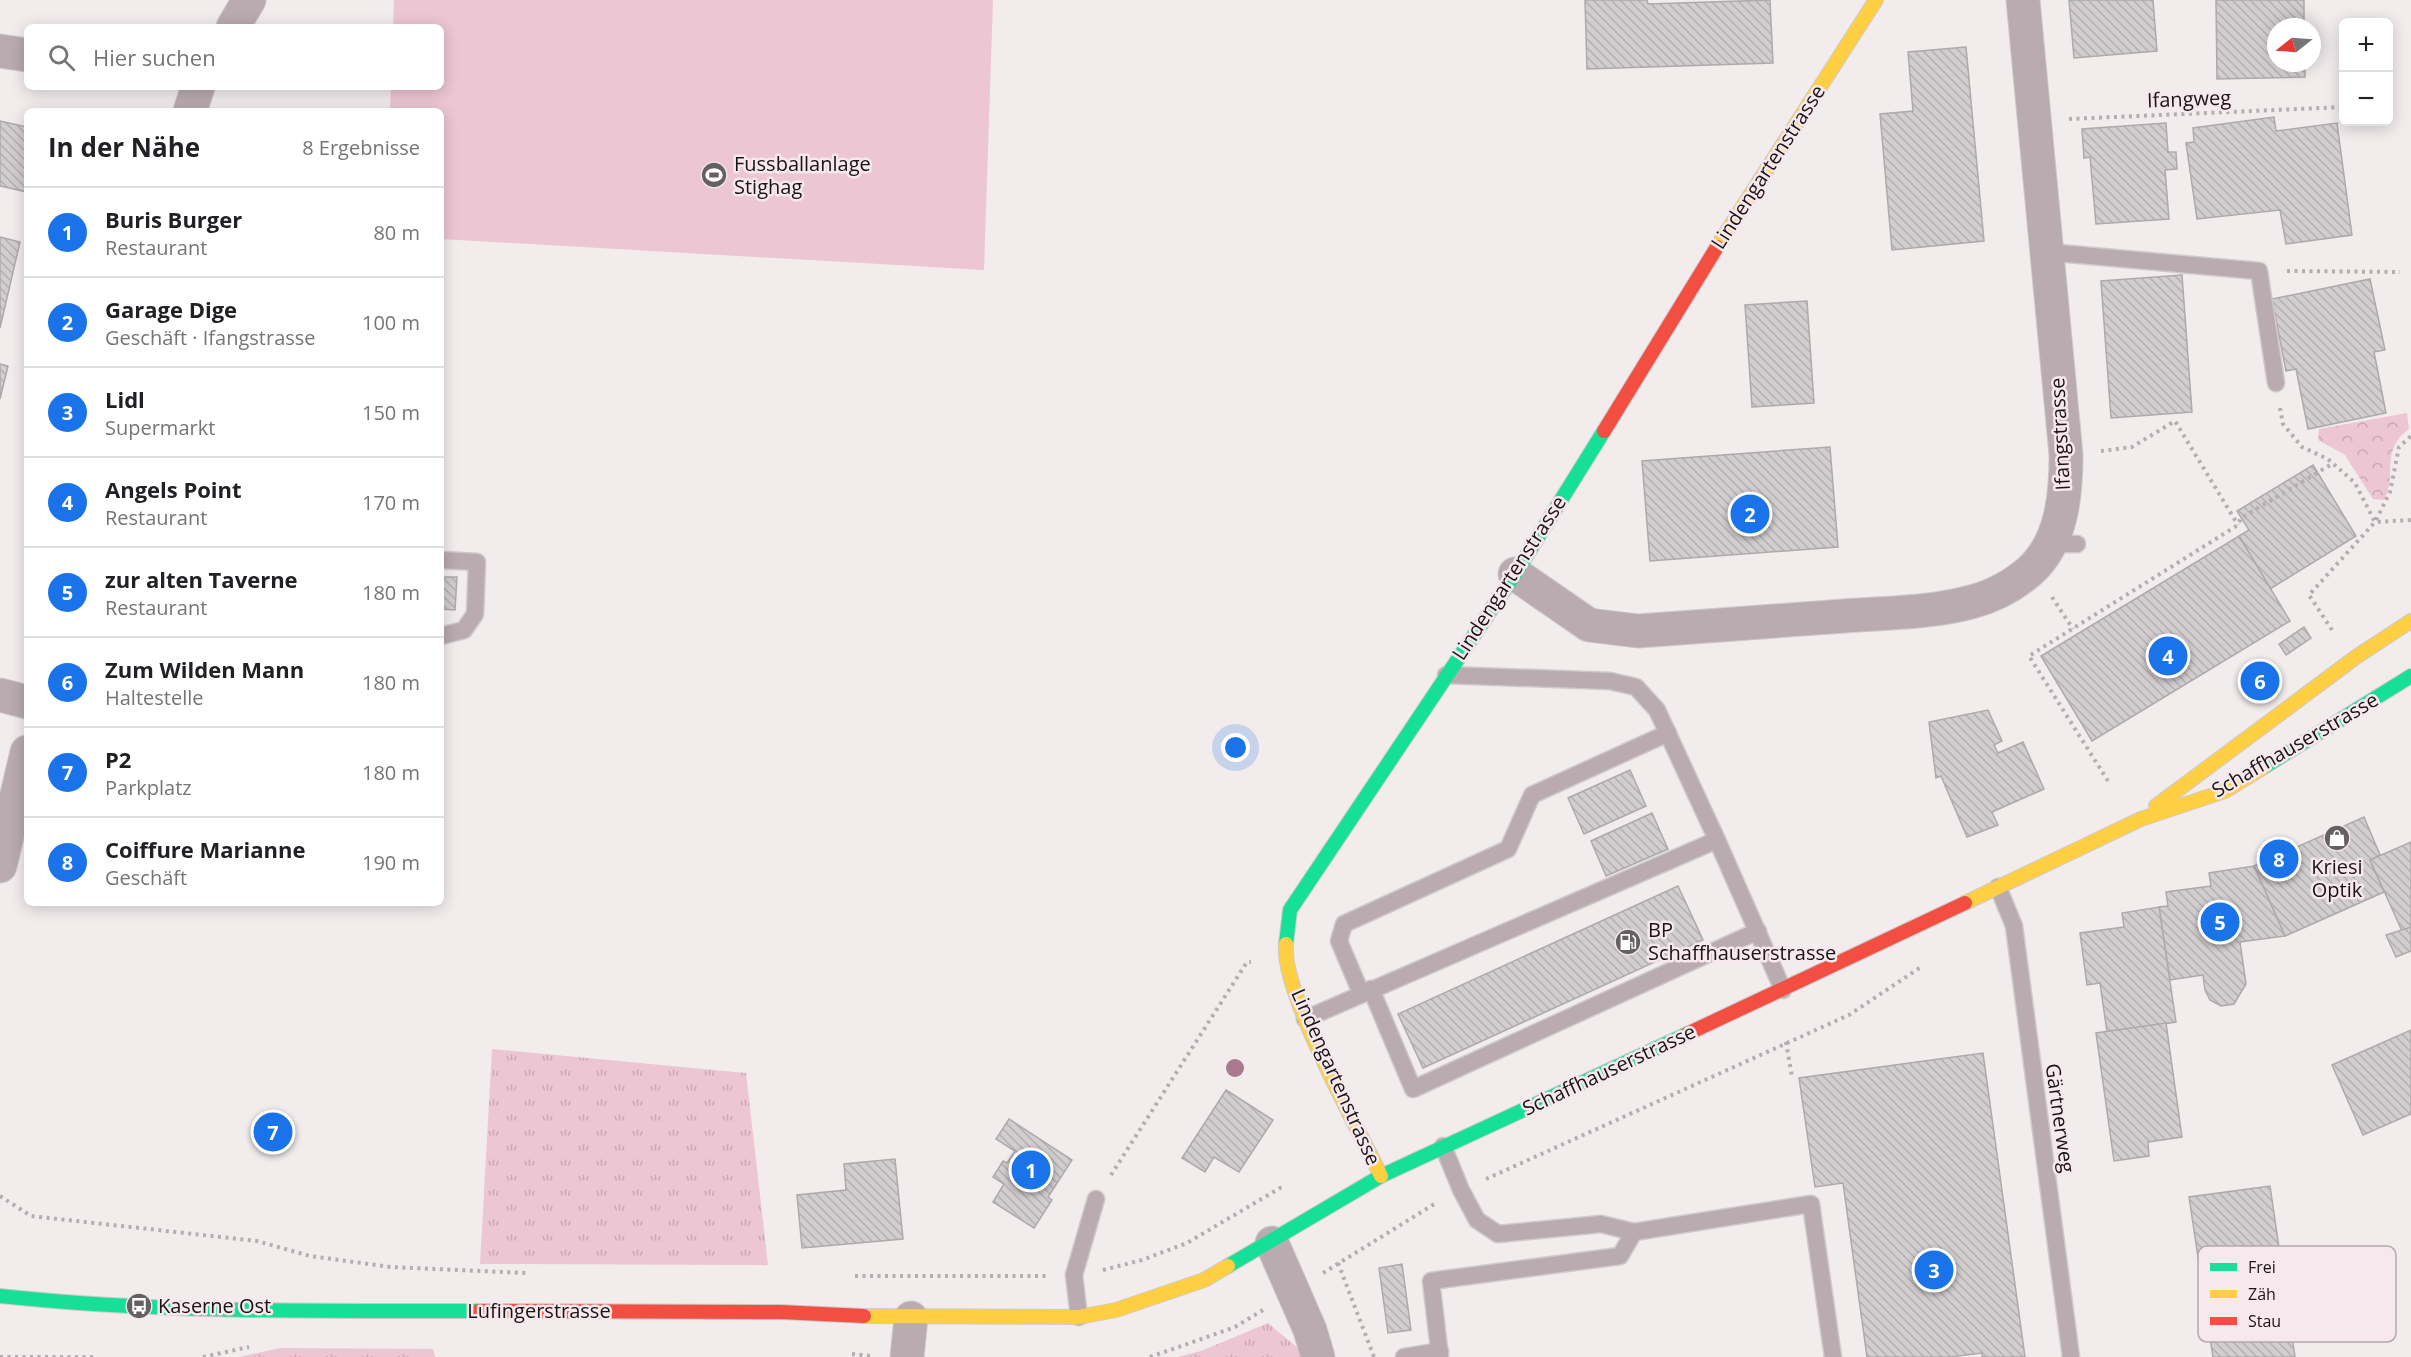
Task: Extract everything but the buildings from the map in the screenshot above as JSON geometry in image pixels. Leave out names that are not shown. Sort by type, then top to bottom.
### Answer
[{"type":"main road","name":"Lindengartenstrasse","points":[[1381,1176],[1305,1019],[1285,956],[1290,910],[1515,574],[1750,194],[1876,0]]},
{"type":"main road","name":"Schaffhauserstrasse","points":[[2141,819],[2272,718],[2368,648],[2411,621]]},
{"type":"main road","name":"Schaffhauserstrasse","points":[[1079,1317],[1125,1308],[1204,1280],[1272,1243],[1381,1176],[1443,1146],[1783,990],[2141,819],[2225,791],[2411,676]]},
{"type":"main road","name":"Lufingerstrasse","points":[[0,1296],[75,1304],[330,1311],[780,1312],[911,1318],[1079,1317]]},
{"type":"street","points":[[235,24],[249,0]]},
{"type":"street","name":"Ifangstrasse","points":[[1515,574],[1589,625],[1638,631],[1903,612],[1970,603],[2011,586],[2063,544],[2066,455],[2023,0]]},
{"type":"street","points":[[0,51],[24,55]]},
{"type":"street","points":[[0,695],[24,701]]},
{"type":"street","points":[[0,866],[24,770]]},
{"type":"street","points":[[1272,1243],[1311,1330],[1318,1357]]},
{"type":"street","points":[[907,1357],[911,1318]]},
{"type":"lane","points":[[2047,252],[2259,271],[2276,383]]},
{"type":"lane","points":[[444,561],[477,562],[475,614],[464,630],[444,635]]},
{"type":"lane","points":[[1446,675],[1610,681],[1636,687],[1657,710],[1783,990]]},
{"type":"lane","points":[[1668,733],[1532,795],[1508,849],[1344,924],[1339,941],[1413,1089],[1758,931]]},
{"type":"lane","points":[[1305,1019],[1717,840]]},
{"type":"lane","name":"Gärtnerweg","points":[[1998,887],[2013,926],[2071,1357]]},
{"type":"lane","points":[[1443,1146],[1477,1221],[1498,1234],[1600,1224],[1634,1232],[1811,1204],[1833,1357]]},
{"type":"lane","points":[[1079,1317],[1074,1275],[1096,1199]]},
{"type":"lane","points":[[1404,1357],[1440,1354],[1431,1281],[1620,1256],[1634,1232]]},
{"type":"path","name":"Ifangweg","points":[[2035,120],[2339,107]]},
{"type":"path","points":[[2259,271],[2400,272]]},
{"type":"path","points":[[2276,383],[2283,424],[2302,447],[2332,464],[2355,483],[2375,522]]},
{"type":"path","points":[[2066,455],[2132,447],[2175,421],[2238,525]]},
{"type":"path","points":[[2333,631],[2309,595],[2375,522],[2390,492],[2399,447],[2411,436]]},
{"type":"path","points":[[2108,782],[2029,656],[2238,525],[2241,519],[2332,464]]},
{"type":"path","points":[[2375,522],[2411,520]]},
{"type":"path","points":[[1096,1199],[1247,962],[1285,956]]},
{"type":"path","points":[[1374,1357],[1338,1263],[1416,1214],[1461,1190],[1849,1015]]},
{"type":"path","points":[[1786,1042],[1792,1077]]},
{"type":"path","points":[[1142,1260],[1187,1243],[1280,1188]]},
{"type":"path","points":[[0,1196],[31,1216],[257,1241],[310,1256],[391,1267],[529,1273]]},
{"type":"path","points":[[846,1276],[1001,1278],[1074,1275]]},
{"type":"path","points":[[1150,1357],[1235,1326]]},
{"type":"path","points":[[0,1357],[94,1357]]},
{"type":"green space","name":"Fussballanlage Stighag","points":[[394,0],[993,0],[984,270],[444,239],[444,108],[390,108],[391,90],[444,90],[444,24],[393,24]]},
{"type":"green space","points":[[2407,413],[2409,429],[2394,446],[2390,481],[2384,500],[2373,499],[2345,455],[2318,440],[2319,429]]},
{"type":"green space","points":[[492,1049],[746,1073],[768,1265],[480,1264]]},
{"type":"green space","points":[[1268,1323],[1299,1349],[1300,1357],[1177,1357],[1201,1351]]},
{"type":"green space","points":[[280,1348],[433,1349],[435,1357],[239,1357]]},
{"type":"traffic: fast","points":[[1286,944],[1290,910],[1515,574],[1604,431]]},
{"type":"traffic: fast","points":[[2264,767],[2411,676]]},
{"type":"traffic: fast","points":[[1228,1266],[1381,1176],[1687,1034]]},
{"type":"traffic: fast","points":[[0,1296],[60,1302],[180,1308],[299,1311],[479,1311]]},
{"type":"traffic: slow","points":[[1717,247],[1876,0]]},
{"type":"traffic: slow","points":[[2156,806],[2356,657],[2411,621]]},
{"type":"traffic: slow","points":[[1965,903],[2141,819],[2225,791],[2264,767]]},
{"type":"traffic: slow","points":[[1286,944],[1288,966],[1308,1026],[1381,1176]]},
{"type":"traffic: slow","points":[[864,1316],[1079,1317],[1116,1310],[1204,1280],[1228,1266]]},
{"type":"traffic: jam","points":[[1604,431],[1717,247]]},
{"type":"traffic: jam","points":[[1687,1034],[1965,903]]},
{"type":"traffic: jam","points":[[479,1311],[780,1312],[864,1316]]},
{"type":"place","name":"Fussballanlage Stighag","points":[[714,175]]},
{"type":"place","name":"Garage Dige","points":[[1750,514]]},
{"type":"place","name":"Angels Point","points":[[2168,656]]},
{"type":"place","name":"Zum Wilden Mann","points":[[2260,681]]},
{"type":"place","name":"Kriesi Optik","points":[[2337,838]]},
{"type":"place","name":"Coiffure Marianne","points":[[2279,859]]},
{"type":"place","name":"zur alten Taverne","points":[[2220,922]]},
{"type":"place","name":"BP Schaffhauserstrasse","points":[[1628,942]]},
{"type":"place","name":"P2","points":[[273,1132]]},
{"type":"place","name":"Buris Burger","points":[[1031,1170]]},
{"type":"place","name":"Lidl","points":[[1934,1270]]},
{"type":"place","name":"Kaserne Ost","points":[[139,1306]]}]
